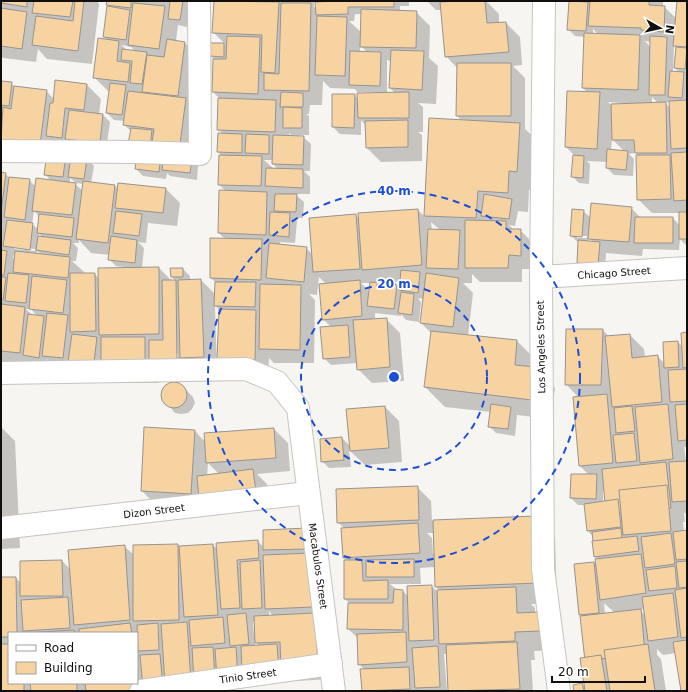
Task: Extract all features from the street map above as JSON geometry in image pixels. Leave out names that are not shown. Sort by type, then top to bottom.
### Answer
[{"type":"street","points":[[1,150],[200,154],[199,1]]},
{"type":"street","name":"Los Angeles Street","points":[[544,1],[540,278],[543,569],[559,691]]},
{"type":"street","name":"Chicago Street","points":[[540,278],[687,268]]},
{"type":"street","name":"Macabulos Street","points":[[1,374],[246,369],[277,382],[298,408],[334,691]]},
{"type":"street","name":"Dizon Street","points":[[1,528],[308,493]]},
{"type":"street","name":"Tinio Street","points":[[141,691],[331,664]]},
{"type":"building","points":[[1,1],[27,1],[27,7],[1,3]]},
{"type":"building","points":[[34,1],[73,1],[70,17],[32,13]]},
{"type":"building","points":[[75,1],[84,1],[78,51],[32,45],[36,16],[73,21]]},
{"type":"building","points":[[107,1],[131,1],[131,8],[106,5]]},
{"type":"building","points":[[170,1],[183,1],[180,20],[168,19]]},
{"type":"building","points":[[214,1],[279,2],[275,73],[261,72],[262,35],[212,33]]},
{"type":"building","points":[[394,1],[394,7],[348,7],[348,14],[316,15],[315,2]]},
{"type":"building","points":[[485,1],[487,23],[506,22],[509,52],[445,57],[440,2]]},
{"type":"building","points":[[569,1],[588,2],[586,31],[567,30]]},
{"type":"building","points":[[590,1],[649,1],[649,5],[665,6],[664,32],[641,30],[641,28],[588,26]]},
{"type":"building","points":[[677,1],[687,1],[687,47],[673,46]]},
{"type":"building","points":[[133,3],[165,6],[159,49],[128,45]]},
{"type":"building","points":[[281,3],[311,3],[309,91],[264,90],[264,73],[279,74]]},
{"type":"building","points":[[107,6],[130,10],[126,40],[103,37]]},
{"type":"building","points":[[1,8],[27,12],[22,49],[1,46]]},
{"type":"building","points":[[361,9],[417,11],[416,48],[360,47]]},
{"type":"building","points":[[317,16],[347,17],[345,76],[315,75]]},
{"type":"building","points":[[584,33],[640,35],[638,90],[582,88]]},
{"type":"building","points":[[227,36],[260,37],[258,94],[212,92],[213,59],[226,59]]},
{"type":"building","points":[[650,36],[667,37],[665,95],[649,95]]},
{"type":"building","points":[[98,38],[119,41],[117,61],[130,63],[128,82],[93,78]]},
{"type":"building","points":[[167,39],[185,42],[178,96],[142,92],[147,55],[164,57]]},
{"type":"building","points":[[210,43],[224,43],[224,57],[210,56]]},
{"type":"building","points":[[676,47],[687,48],[685,69],[674,68]]},
{"type":"building","points":[[122,49],[147,52],[142,84],[130,83],[132,61],[121,60]]},
{"type":"building","points":[[391,50],[424,51],[422,90],[389,88]]},
{"type":"building","points":[[350,51],[381,52],[380,86],[349,85]]},
{"type":"building","points":[[457,63],[511,63],[511,116],[456,116]]},
{"type":"building","points":[[670,71],[684,72],[682,98],[668,97]]},
{"type":"building","points":[[55,80],[87,84],[84,110],[65,108],[62,138],[46,136],[50,103],[53,103]]},
{"type":"building","points":[[1,81],[12,82],[9,106],[1,105]]},
{"type":"building","points":[[110,83],[126,85],[122,115],[106,113]]},
{"type":"building","points":[[14,86],[47,90],[40,145],[1,140],[3,107],[11,109]]},
{"type":"building","points":[[128,91],[186,98],[179,152],[151,149],[154,129],[123,125]]},
{"type":"building","points":[[567,91],[600,92],[597,149],[565,147]]},
{"type":"building","points":[[281,92],[303,93],[303,107],[280,107]]},
{"type":"building","points":[[409,92],[409,118],[358,118],[357,93]]},
{"type":"building","points":[[332,94],[355,94],[354,128],[332,127]]},
{"type":"building","points":[[218,98],[276,100],[275,132],[217,130]]},
{"type":"building","points":[[687,100],[687,148],[671,149],[669,101]]},
{"type":"building","points":[[666,102],[667,153],[635,153],[634,140],[612,140],[611,104]]},
{"type":"building","points":[[283,107],[302,108],[302,128],[283,128]]},
{"type":"building","points":[[69,110],[103,114],[100,143],[65,139]]},
{"type":"building","points":[[429,118],[520,123],[517,172],[509,171],[508,193],[478,191],[476,218],[424,216]]},
{"type":"building","points":[[408,120],[408,147],[366,148],[365,121]]},
{"type":"building","points":[[131,128],[152,130],[150,147],[128,144]]},
{"type":"building","points":[[218,133],[242,134],[242,153],[217,152]]},
{"type":"building","points":[[246,134],[269,135],[269,154],[245,153]]},
{"type":"building","points":[[273,135],[304,136],[303,165],[272,164]]},
{"type":"building","points":[[607,149],[628,151],[626,170],[606,168]]},
{"type":"building","points":[[137,152],[161,155],[159,172],[135,169]]},
{"type":"building","points":[[687,152],[687,200],[674,201],[671,153]]},
{"type":"building","points":[[47,153],[66,155],[63,177],[44,175]]},
{"type":"building","points":[[164,155],[192,158],[190,173],[162,170]]},
{"type":"building","points":[[219,155],[262,156],[261,186],[218,185]]},
{"type":"building","points":[[573,155],[584,156],[583,178],[571,177]]},
{"type":"building","points":[[636,155],[670,155],[671,199],[637,200]]},
{"type":"building","points":[[71,156],[87,158],[84,179],[68,177]]},
{"type":"building","points":[[266,168],[303,169],[303,188],[265,186]]},
{"type":"building","points":[[1,172],[6,173],[1,212]]},
{"type":"building","points":[[9,177],[30,179],[25,220],[4,217]]},
{"type":"building","points":[[36,178],[76,183],[72,215],[32,211]]},
{"type":"building","points":[[83,181],[115,185],[108,243],[76,239]]},
{"type":"building","points":[[118,183],[166,188],[163,213],[115,208]]},
{"type":"building","points":[[219,190],[267,192],[266,235],[218,233]]},
{"type":"building","points":[[275,194],[297,194],[296,212],[274,211]]},
{"type":"building","points":[[484,194],[512,199],[509,219],[481,216]]},
{"type":"building","points":[[591,203],[632,207],[629,242],[588,239]]},
{"type":"building","points":[[418,209],[422,265],[362,270],[358,213]]},
{"type":"building","points":[[572,209],[584,210],[582,237],[570,236]]},
{"type":"building","points":[[116,211],[142,214],[139,236],[113,233]]},
{"type":"building","points":[[270,212],[290,213],[289,237],[269,235]]},
{"type":"building","points":[[679,212],[687,212],[687,239],[679,239]]},
{"type":"building","points":[[39,214],[74,218],[72,237],[37,233]]},
{"type":"building","points":[[356,214],[360,269],[313,272],[309,218]]},
{"type":"building","points":[[635,217],[673,217],[673,243],[634,243]]},
{"type":"building","points":[[7,220],[33,223],[30,250],[3,246]]},
{"type":"building","points":[[465,220],[506,221],[506,229],[521,229],[521,256],[509,255],[508,268],[465,268]]},
{"type":"building","points":[[428,229],[460,230],[458,269],[426,268]]},
{"type":"building","points":[[38,236],[71,240],[69,255],[36,250]]},
{"type":"building","points":[[111,236],[137,240],[135,263],[108,260]]},
{"type":"building","points":[[210,238],[262,239],[261,280],[210,278]]},
{"type":"building","points":[[578,240],[600,242],[598,265],[577,263]]},
{"type":"building","points":[[269,243],[307,247],[304,282],[266,278]]},
{"type":"building","points":[[1,250],[7,251],[4,275],[1,275]]},
{"type":"building","points":[[15,251],[70,257],[68,278],[13,272]]},
{"type":"building","points":[[159,267],[159,334],[99,335],[98,268]]},
{"type":"building","points":[[170,268],[183,268],[183,277],[171,277]]},
{"type":"building","points":[[401,270],[420,272],[418,293],[399,290]]},
{"type":"building","points":[[8,273],[29,275],[26,303],[5,301]]},
{"type":"building","points":[[70,273],[95,273],[96,331],[70,332]]},
{"type":"building","points":[[426,273],[459,278],[453,327],[420,323]]},
{"type":"building","points":[[32,276],[67,280],[63,313],[29,309]]},
{"type":"building","points":[[1,277],[6,277],[3,300],[1,300]]},
{"type":"building","points":[[201,279],[204,357],[180,358],[178,280]]},
{"type":"building","points":[[162,280],[176,280],[177,361],[149,361],[149,340],[163,340]]},
{"type":"building","points":[[360,280],[362,316],[322,320],[319,284]]},
{"type":"building","points":[[215,282],[256,282],[255,307],[214,306]]},
{"type":"building","points":[[370,282],[397,285],[394,309],[367,306]]},
{"type":"building","points":[[260,284],[301,285],[300,350],[259,349]]},
{"type":"building","points":[[401,292],[414,294],[412,315],[398,313]]},
{"type":"building","points":[[1,304],[25,307],[20,353],[1,351]]},
{"type":"building","points":[[219,309],[256,310],[255,360],[217,359]]},
{"type":"building","points":[[47,313],[68,315],[63,358],[42,356]]},
{"type":"building","points":[[28,314],[44,316],[39,358],[23,355]]},
{"type":"building","points":[[387,318],[390,367],[357,370],[353,320]]},
{"type":"building","points":[[348,325],[350,357],[323,359],[320,327]]},
{"type":"building","points":[[566,329],[603,329],[601,385],[565,385]]},
{"type":"building","points":[[431,331],[517,340],[515,365],[535,367],[532,400],[424,387]]},
{"type":"building","points":[[687,332],[687,367],[683,368],[681,333]]},
{"type":"building","points":[[72,334],[97,337],[93,371],[67,368]]},
{"type":"building","points":[[630,334],[632,358],[658,355],[662,402],[612,407],[605,336]]},
{"type":"building","points":[[101,337],[145,337],[145,369],[101,369]]},
{"type":"building","points":[[678,341],[679,367],[664,368],[663,342]]},
{"type":"building","points":[[687,369],[687,401],[670,402],[668,370]]},
{"type":"building","points":[[174,382],[183,386],[187,395],[183,404],[174,408],[165,404],[161,395],[165,386]]},
{"type":"building","points":[[607,394],[613,463],[579,466],[573,397]]},
{"type":"building","points":[[491,404],[511,407],[508,429],[488,427]]},
{"type":"building","points":[[668,404],[673,459],[640,463],[635,407]]},
{"type":"building","points":[[687,404],[687,440],[678,441],[675,405]]},
{"type":"building","points":[[385,406],[389,448],[350,451],[346,409]]},
{"type":"building","points":[[632,406],[635,431],[616,433],[614,408]]},
{"type":"building","points":[[144,427],[195,430],[191,494],[141,491]]},
{"type":"building","points":[[274,428],[276,458],[206,463],[204,433]]},
{"type":"building","points":[[634,433],[637,461],[616,463],[613,435]]},
{"type":"building","points":[[342,437],[344,460],[321,462],[320,439]]},
{"type":"building","points":[[687,461],[687,501],[672,502],[669,462]]},
{"type":"building","points":[[666,462],[671,508],[606,515],[602,469]]},
{"type":"building","points":[[253,469],[256,493],[199,500],[197,476]]},
{"type":"building","points":[[571,474],[597,474],[596,499],[570,498]]},
{"type":"building","points":[[667,485],[671,531],[623,535],[619,490]]},
{"type":"building","points":[[418,486],[419,520],[337,523],[336,489]]},
{"type":"building","points":[[618,499],[621,527],[587,531],[584,504]]},
{"type":"building","points":[[536,516],[538,583],[435,587],[433,520]]},
{"type":"building","points":[[418,523],[420,553],[343,558],[341,528]]},
{"type":"building","points":[[307,528],[307,549],[263,550],[263,530]]},
{"type":"building","points":[[621,528],[623,548],[594,551],[592,532]]},
{"type":"building","points":[[687,530],[687,559],[676,560],[673,532]]},
{"type":"building","points":[[671,533],[675,564],[645,568],[641,537]]},
{"type":"building","points":[[637,536],[639,551],[594,557],[592,541]]},
{"type":"building","points":[[258,540],[259,558],[237,560],[240,608],[221,609],[216,543]]},
{"type":"building","points":[[178,544],[179,620],[133,621],[133,545]]},
{"type":"building","points":[[213,544],[218,615],[184,617],[179,546]]},
{"type":"building","points":[[125,545],[130,620],[74,625],[68,550]]},
{"type":"building","points":[[311,553],[313,607],[265,609],[263,555]]},
{"type":"building","points":[[641,554],[646,593],[600,600],[595,559]]},
{"type":"building","points":[[414,559],[414,577],[366,577],[366,560]]},
{"type":"building","points":[[62,560],[63,596],[20,596],[20,561]]},
{"type":"building","points":[[260,560],[262,608],[242,609],[240,562]]},
{"type":"building","points":[[344,560],[362,560],[363,581],[388,580],[388,599],[344,599]]},
{"type":"building","points":[[687,561],[687,587],[679,588],[676,562]]},
{"type":"building","points":[[594,562],[599,613],[579,615],[574,564]]},
{"type":"building","points":[[675,566],[677,588],[649,591],[646,570]]},
{"type":"building","points":[[1,577],[16,577],[17,632],[8,632],[8,637],[1,637]]},
{"type":"building","points":[[432,585],[434,640],[409,641],[407,586]]},
{"type":"building","points":[[516,587],[517,613],[539,612],[540,631],[515,632],[515,641],[439,644],[437,590]]},
{"type":"building","points":[[687,588],[687,637],[681,638],[675,590]]},
{"type":"building","points":[[394,589],[403,590],[403,630],[347,629],[348,603],[393,603]]},
{"type":"building","points":[[673,593],[678,637],[648,641],[642,597]]},
{"type":"building","points":[[68,597],[70,628],[23,631],[21,600]]},
{"type":"building","points":[[641,609],[645,653],[585,661],[580,616]]},
{"type":"building","points":[[246,613],[249,644],[230,646],[227,615]]},
{"type":"building","points":[[315,613],[318,666],[281,667],[280,642],[255,643],[254,616]]},
{"type":"building","points":[[223,617],[225,643],[191,646],[189,620]]},
{"type":"building","points":[[187,622],[191,682],[165,684],[161,624]]},
{"type":"building","points":[[130,623],[132,632],[79,632],[79,629]]},
{"type":"building","points":[[158,623],[159,650],[138,651],[137,625]]},
{"type":"building","points":[[74,630],[75,632],[42,632]]},
{"type":"building","points":[[406,632],[407,662],[358,665],[357,634]]},
{"type":"building","points":[[687,640],[687,690],[681,691],[673,642]]},
{"type":"building","points":[[517,642],[520,689],[448,691],[446,645]]},
{"type":"building","points":[[1,644],[8,644],[8,684],[24,684],[24,691],[1,691]]},
{"type":"building","points":[[277,644],[279,671],[242,674],[241,646]]},
{"type":"building","points":[[648,644],[655,691],[610,691],[604,650]]},
{"type":"building","points":[[438,646],[440,687],[415,688],[412,648]]},
{"type":"building","points":[[213,647],[215,680],[194,682],[192,648]]},
{"type":"building","points":[[236,647],[238,678],[217,679],[215,649]]},
{"type":"building","points":[[160,654],[163,687],[143,688],[140,655]]},
{"type":"building","points":[[601,655],[607,691],[585,691],[580,658]]},
{"type":"building","points":[[409,667],[410,689],[362,691],[360,669]]},
{"type":"building","points":[[582,683],[584,691],[574,691],[573,685]]},
{"type":"building","points":[[30,684],[77,684],[77,691],[31,691]]},
{"type":"building","points":[[85,684],[138,684],[139,691],[86,691]]}]
